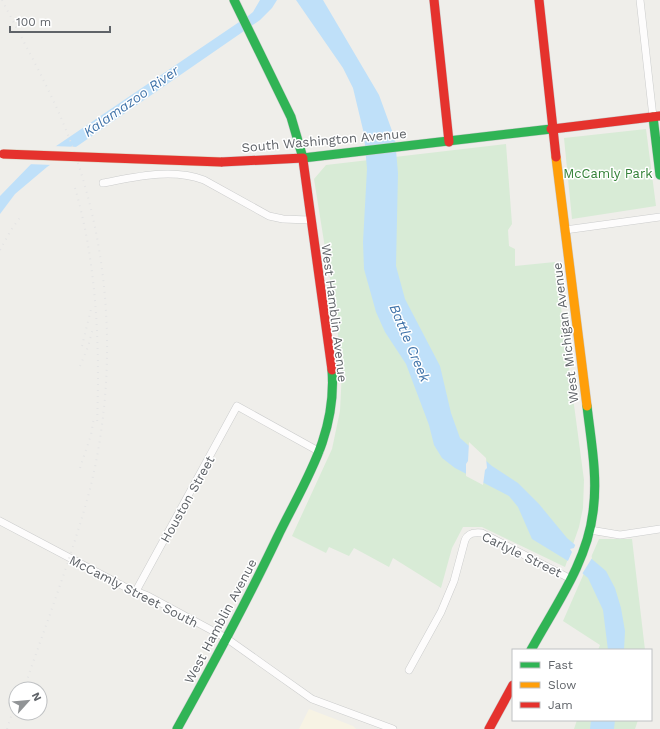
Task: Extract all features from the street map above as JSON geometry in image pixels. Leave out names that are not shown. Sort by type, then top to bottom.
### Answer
[{"type":"main road","name":"West Hamblin Avenue","points":[[177,729],[226,638],[320,452],[327,431],[332,404],[332,375],[309,220],[303,158],[291,117],[234,0]]},
{"type":"main road","points":[[434,0],[449,142]]},
{"type":"main road","name":"West Michigan Avenue","points":[[532,649],[572,575],[589,534],[595,498],[594,467],[539,0]]},
{"type":"main road","points":[[657,116],[660,175]]},
{"type":"main road","name":"South Washington Avenue","points":[[2,154],[221,162],[303,158],[408,145],[449,142],[657,116]]},
{"type":"main road","points":[[489,729],[512,687]]},
{"type":"street","points":[[640,0],[657,116]]},
{"type":"street","points":[[103,183],[156,174],[195,176],[269,216],[283,219],[309,220]]},
{"type":"street","points":[[565,230],[660,217]]},
{"type":"street","name":"Houston Street","points":[[136,591],[237,406],[320,452]]},
{"type":"street","name":"McCamly Street South","points":[[0,521],[125,588],[136,591],[226,638],[310,698],[378,726],[393,729]]},
{"type":"street","points":[[589,534],[620,534],[660,529]]},
{"type":"street","name":"Carlyle Street","points":[[409,670],[443,606],[454,581],[465,540],[468,535],[473,533],[482,533],[572,575]]},
{"type":"shaded area","points":[[309,709],[353,726],[356,729],[299,729]]},
{"type":"green space","name":"McCamly Park","points":[[646,129],[656,206],[572,219],[564,138]]},
{"type":"green space","points":[[506,144],[512,224],[508,230],[509,246],[515,249],[515,266],[555,262],[584,480],[583,508],[579,527],[565,567],[482,527],[463,527],[452,548],[441,588],[393,558],[389,567],[354,548],[349,556],[329,547],[326,553],[292,536],[332,449],[340,411],[342,371],[336,317],[314,179],[326,165]]},
{"type":"green space","points":[[599,539],[632,539],[645,649],[598,649],[600,645],[563,621]]},
{"type":"green space","points":[[577,721],[638,721],[635,729],[574,729]]},
{"type":"water","name":"Kalamazoo River","points":[[260,0],[277,0],[272,8],[260,20],[47,167],[15,194],[0,214],[0,196],[34,161],[248,16],[253,12]]},
{"type":"water","name":"Battle Creek","points":[[296,0],[323,0],[379,95],[395,139],[398,173],[396,266],[405,299],[440,366],[451,413],[460,438],[492,466],[518,483],[539,504],[567,538],[606,571],[615,588],[621,608],[625,631],[624,649],[608,649],[603,610],[588,578],[568,561],[532,539],[518,507],[509,496],[455,468],[442,458],[434,445],[429,425],[406,364],[385,332],[376,312],[364,269],[363,242],[367,169],[364,134],[353,88],[343,68]]},
{"type":"water","points":[[591,721],[615,721],[614,729],[590,729]]},
{"type":"pier","points":[[52,146],[79,147],[53,165],[27,164]]},
{"type":"pier","points":[[469,442],[486,458],[487,468],[485,470],[483,485],[466,476]]},
{"type":"pier","points":[[576,543],[591,555],[592,558],[582,574],[567,563],[572,552],[570,549],[574,548]]},
{"type":"railway","points":[[2,0],[52,97],[66,130],[81,173],[93,217],[101,262],[106,308],[107,353],[105,399],[99,444],[90,489],[67,565],[27,681]]},
{"type":"railway","points":[[75,188],[88,246],[95,305],[98,365],[97,425]]},
{"type":"railway","points":[[0,250],[21,216]]},
{"type":"railway","points":[[82,346],[91,309]]},
{"type":"railway","points":[[80,366],[88,347],[93,328]]},
{"type":"railway","points":[[80,468],[91,435],[94,417]]},
{"type":"railway","points":[[7,729],[10,721]]},
{"type":"traffic: fast","points":[[234,0],[291,117],[303,158]]},
{"type":"traffic: fast","points":[[653,117],[660,175]]},
{"type":"traffic: fast","points":[[303,160],[303,158],[551,129]]},
{"type":"traffic: fast","points":[[177,729],[216,658],[308,478],[324,437],[329,416],[332,394],[332,370]]},
{"type":"traffic: fast","points":[[532,649],[569,584],[590,531],[595,486],[587,406]]},
{"type":"traffic: slow","points":[[556,157],[587,406]]},
{"type":"traffic: jam","points":[[434,0],[449,142]]},
{"type":"traffic: jam","points":[[539,0],[553,129],[551,129]]},
{"type":"traffic: jam","points":[[556,157],[553,129],[660,116]]},
{"type":"traffic: jam","points":[[3,154],[221,162]]},
{"type":"traffic: jam","points":[[221,162],[303,158]]},
{"type":"traffic: jam","points":[[303,160],[332,370]]},
{"type":"traffic: jam","points":[[489,729],[512,687]]}]
